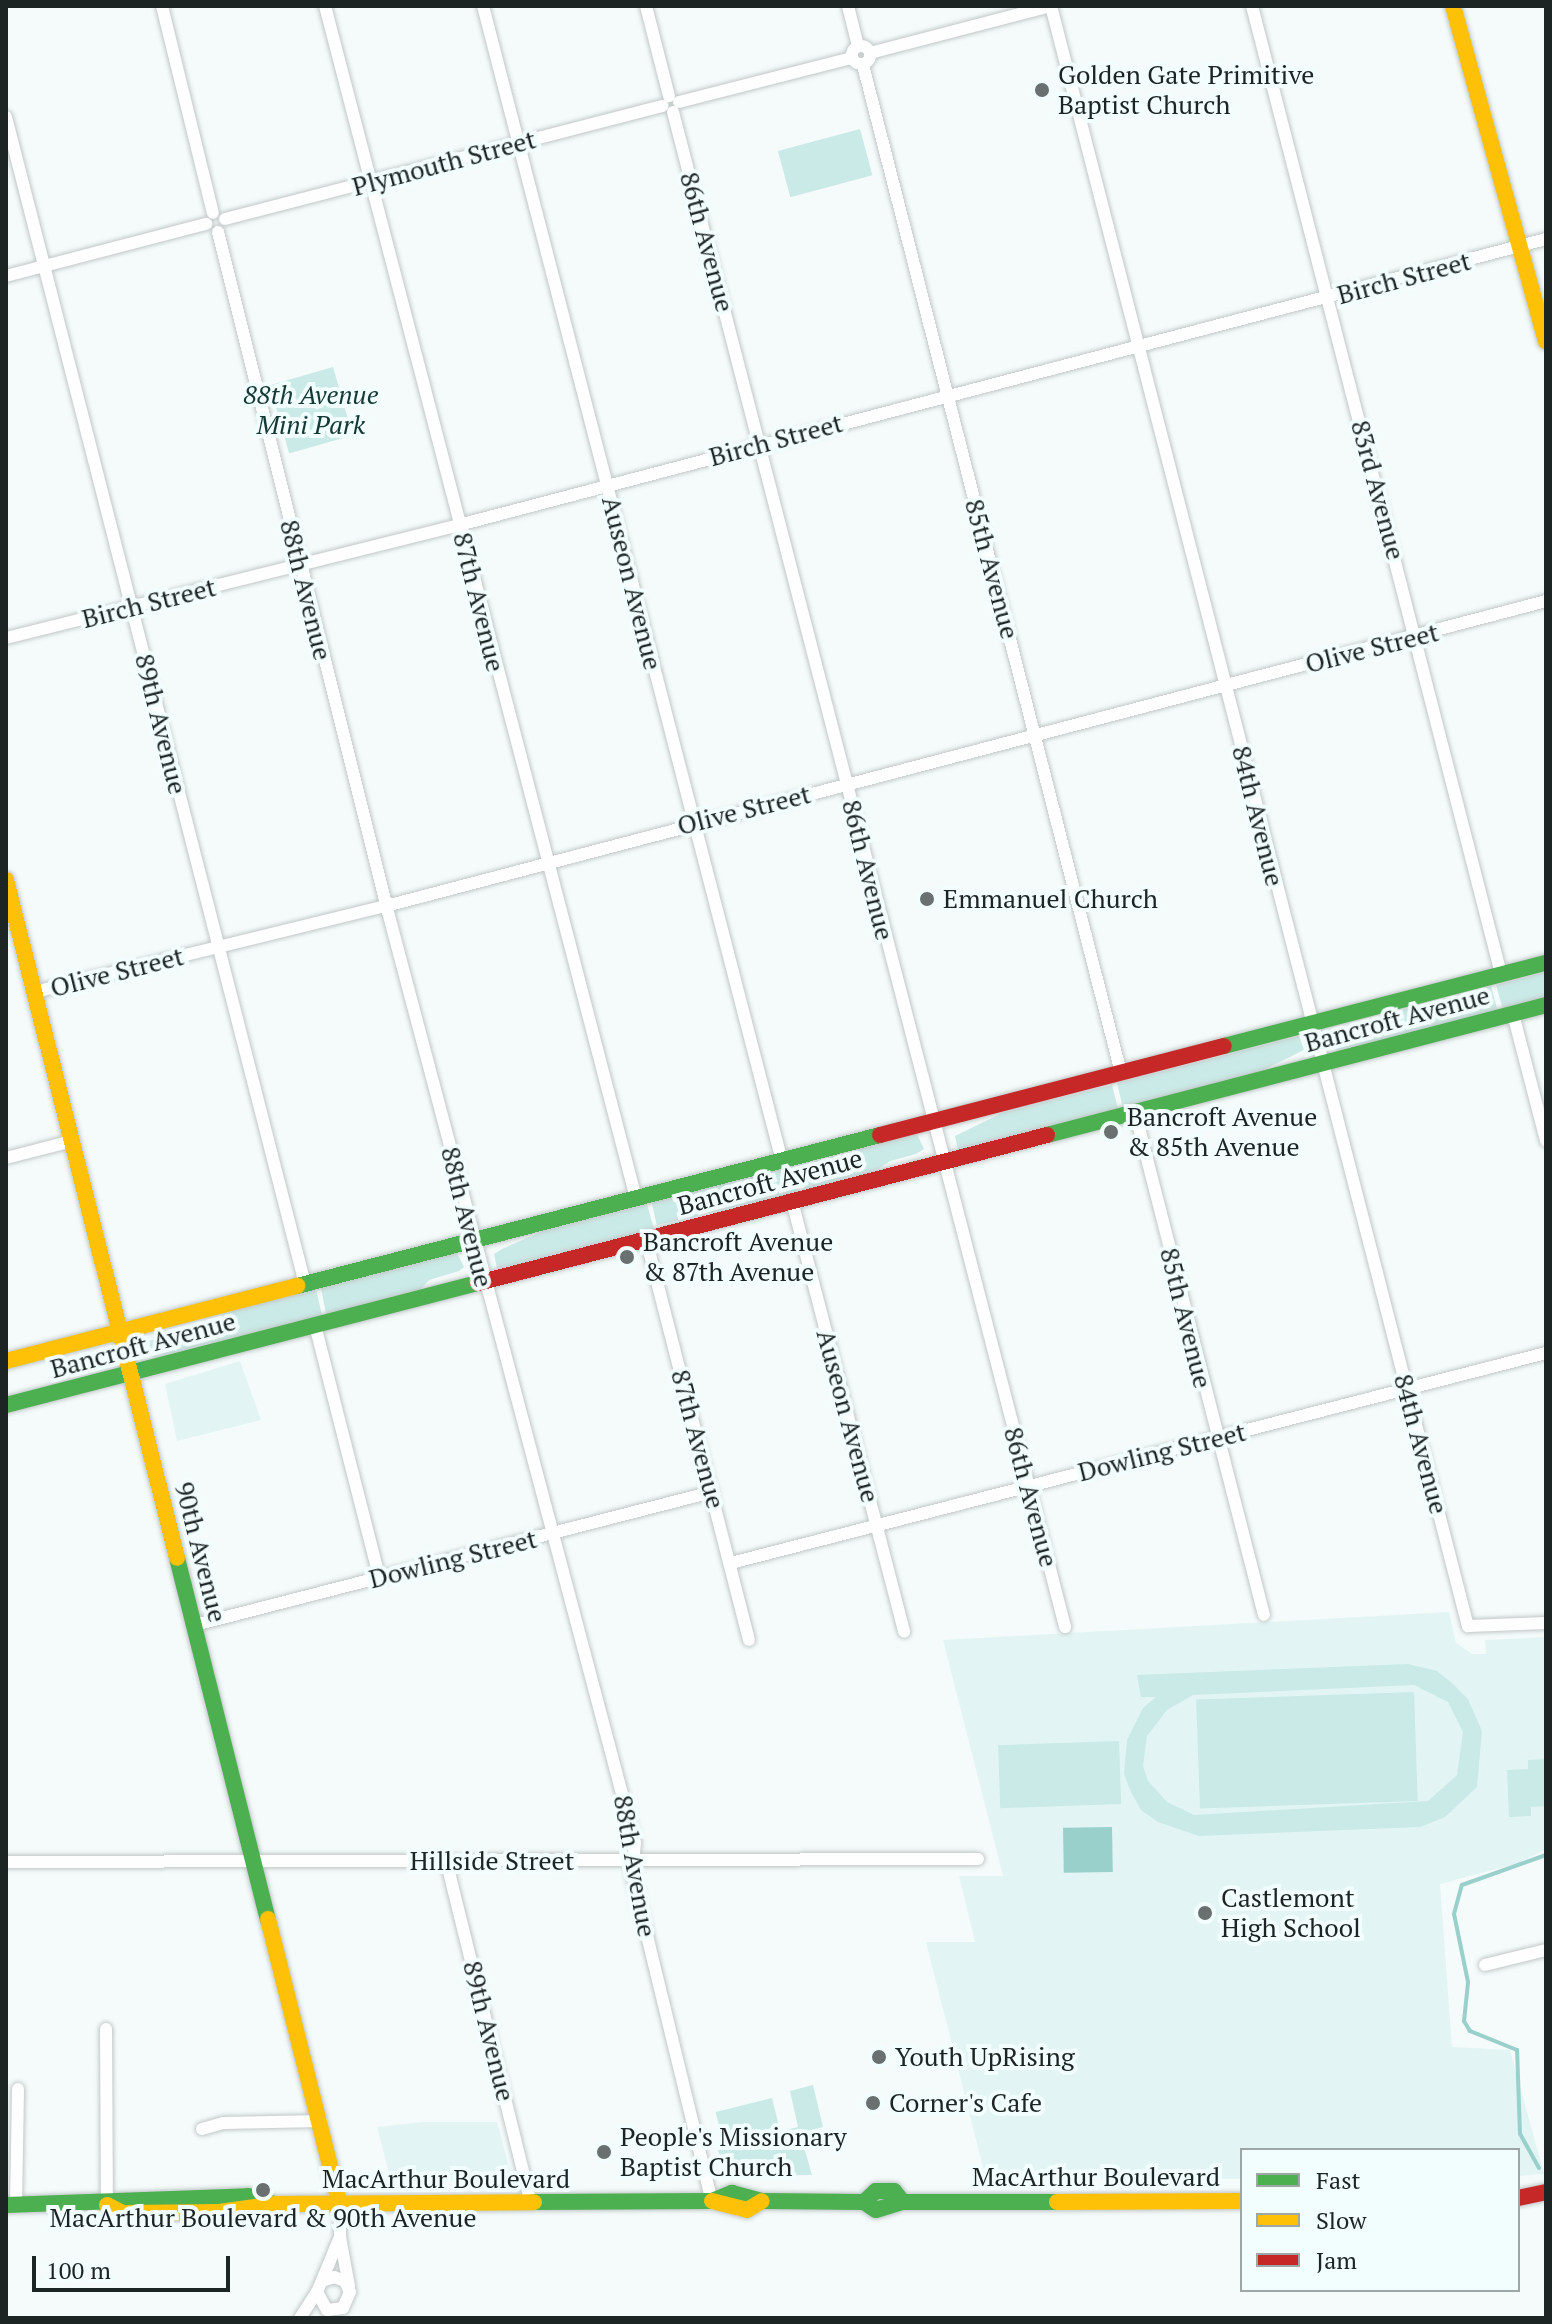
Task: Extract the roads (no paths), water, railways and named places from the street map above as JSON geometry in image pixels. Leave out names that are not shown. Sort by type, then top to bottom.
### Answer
[{"type":"main road","points":[[1453,6],[1546,341]]},
{"type":"main road","name":"90th Avenue","points":[[6,880],[12,931],[35,992],[340,2205]]},
{"type":"main road","name":"Bancroft Avenue","points":[[6,1361],[1546,963]]},
{"type":"main road","name":"Bancroft Avenue","points":[[6,1405],[1546,1005]]},
{"type":"main road","points":[[1520,2198],[1546,2192]]},
{"type":"main road","name":"MacArthur Boulevard","points":[[11,2205],[107,2205],[123,2213],[245,2211],[276,2204],[712,2201],[747,2210],[762,2201],[864,2202],[876,2210],[893,2209],[903,2202],[1240,2201]]},
{"type":"street","name":"88th Avenue","points":[[162,6],[386,906],[635,1843],[632,1874],[712,2201]]},
{"type":"street","name":"87th Avenue","points":[[325,6],[373,181],[545,863],[636,1198]]},
{"type":"street","name":"Auseon Avenue","points":[[483,6],[782,1161]]},
{"type":"street","name":"86th Avenue","points":[[646,6],[942,1162],[1065,1627]]},
{"type":"street","name":"85th Avenue","points":[[848,6],[1121,1073]]},
{"type":"street","name":"Plymouth Street","points":[[6,276],[1051,6]]},
{"type":"street","name":"84th Avenue","points":[[1051,6],[1468,1626],[1546,1623]]},
{"type":"street","name":"83rd Avenue","points":[[1252,6],[1418,637],[1501,974]]},
{"type":"street","name":"89th Avenue","points":[[6,117],[47,266],[217,948],[305,1284]]},
{"type":"street","name":"Birch Street","points":[[6,638],[459,525],[1138,349],[1546,239]]},
{"type":"street","name":"Olive Street","points":[[35,992],[386,906],[692,822],[847,786],[1036,732],[1418,637],[1546,601]]},
{"type":"street","points":[[1513,1014],[1546,1141]]},
{"type":"street","name":"85th Avenue","points":[[1135,1112],[1264,1615]]},
{"type":"street","points":[[6,1158],[72,1141]]},
{"type":"street","name":"Auseon Avenue","points":[[792,1201],[904,1632]]},
{"type":"street","name":"87th Avenue","points":[[646,1239],[749,1640]]},
{"type":"street","points":[[315,1325],[379,1577]]},
{"type":"street","name":"Dowling Street","points":[[731,1563],[1546,1353]]},
{"type":"street","name":"Dowling Street","points":[[195,1625],[712,1492]]},
{"type":"street","name":"Hillside Street","points":[[6,1862],[978,1859]]},
{"type":"street","name":"89th Avenue","points":[[446,1860],[531,2203]]},
{"type":"street","points":[[1485,1965],[1546,1950]]},
{"type":"street","points":[[106,2029],[107,2205]]},
{"type":"street","points":[[11,2205],[18,2089]]},
{"type":"street","points":[[202,2129],[223,2123],[321,2121]]},
{"type":"street","name":"90th Avenue","points":[[340,2205],[340,2237],[349,2286],[347,2318]]},
{"type":"street","name":"90th Avenue","points":[[300,2318],[320,2286],[340,2237]]},
{"type":"street","points":[[347,2304],[324,2314],[320,2286],[340,2278],[349,2286]]},
{"type":"water","points":[[1112,1827],[1113,1872],[1064,1873],[1063,1828]]},
{"type":"waterway","points":[[1539,2168],[1520,2134],[1517,2050],[1470,2031],[1464,2021],[1468,1982],[1454,1914],[1462,1885],[1546,1855]]},
{"type":"place","name":"Golden Gate Primitive Baptist Church","points":[[1042,90]]},
{"type":"place","name":"Emmanuel Church","points":[[927,899]]},
{"type":"place","name":"Bancroft Avenue & 85th Avenue","points":[[1111,1132]]},
{"type":"place","name":"Bancroft Avenue & 87th Avenue","points":[[627,1257]]},
{"type":"place","name":"Castlemont High School","points":[[1205,1913]]},
{"type":"place","name":"Youth UpRising","points":[[879,2057]]},
{"type":"place","name":"Corner's Cafe","points":[[873,2103]]},
{"type":"place","name":"People's Missionary Baptist Church","points":[[604,2152]]},
{"type":"place","name":"MacArthur Boulevard & 90th Avenue","points":[[263,2190]]},
{"type":"park label","name":"88th Avenue Mini Park","points":[[311,410]]}]
